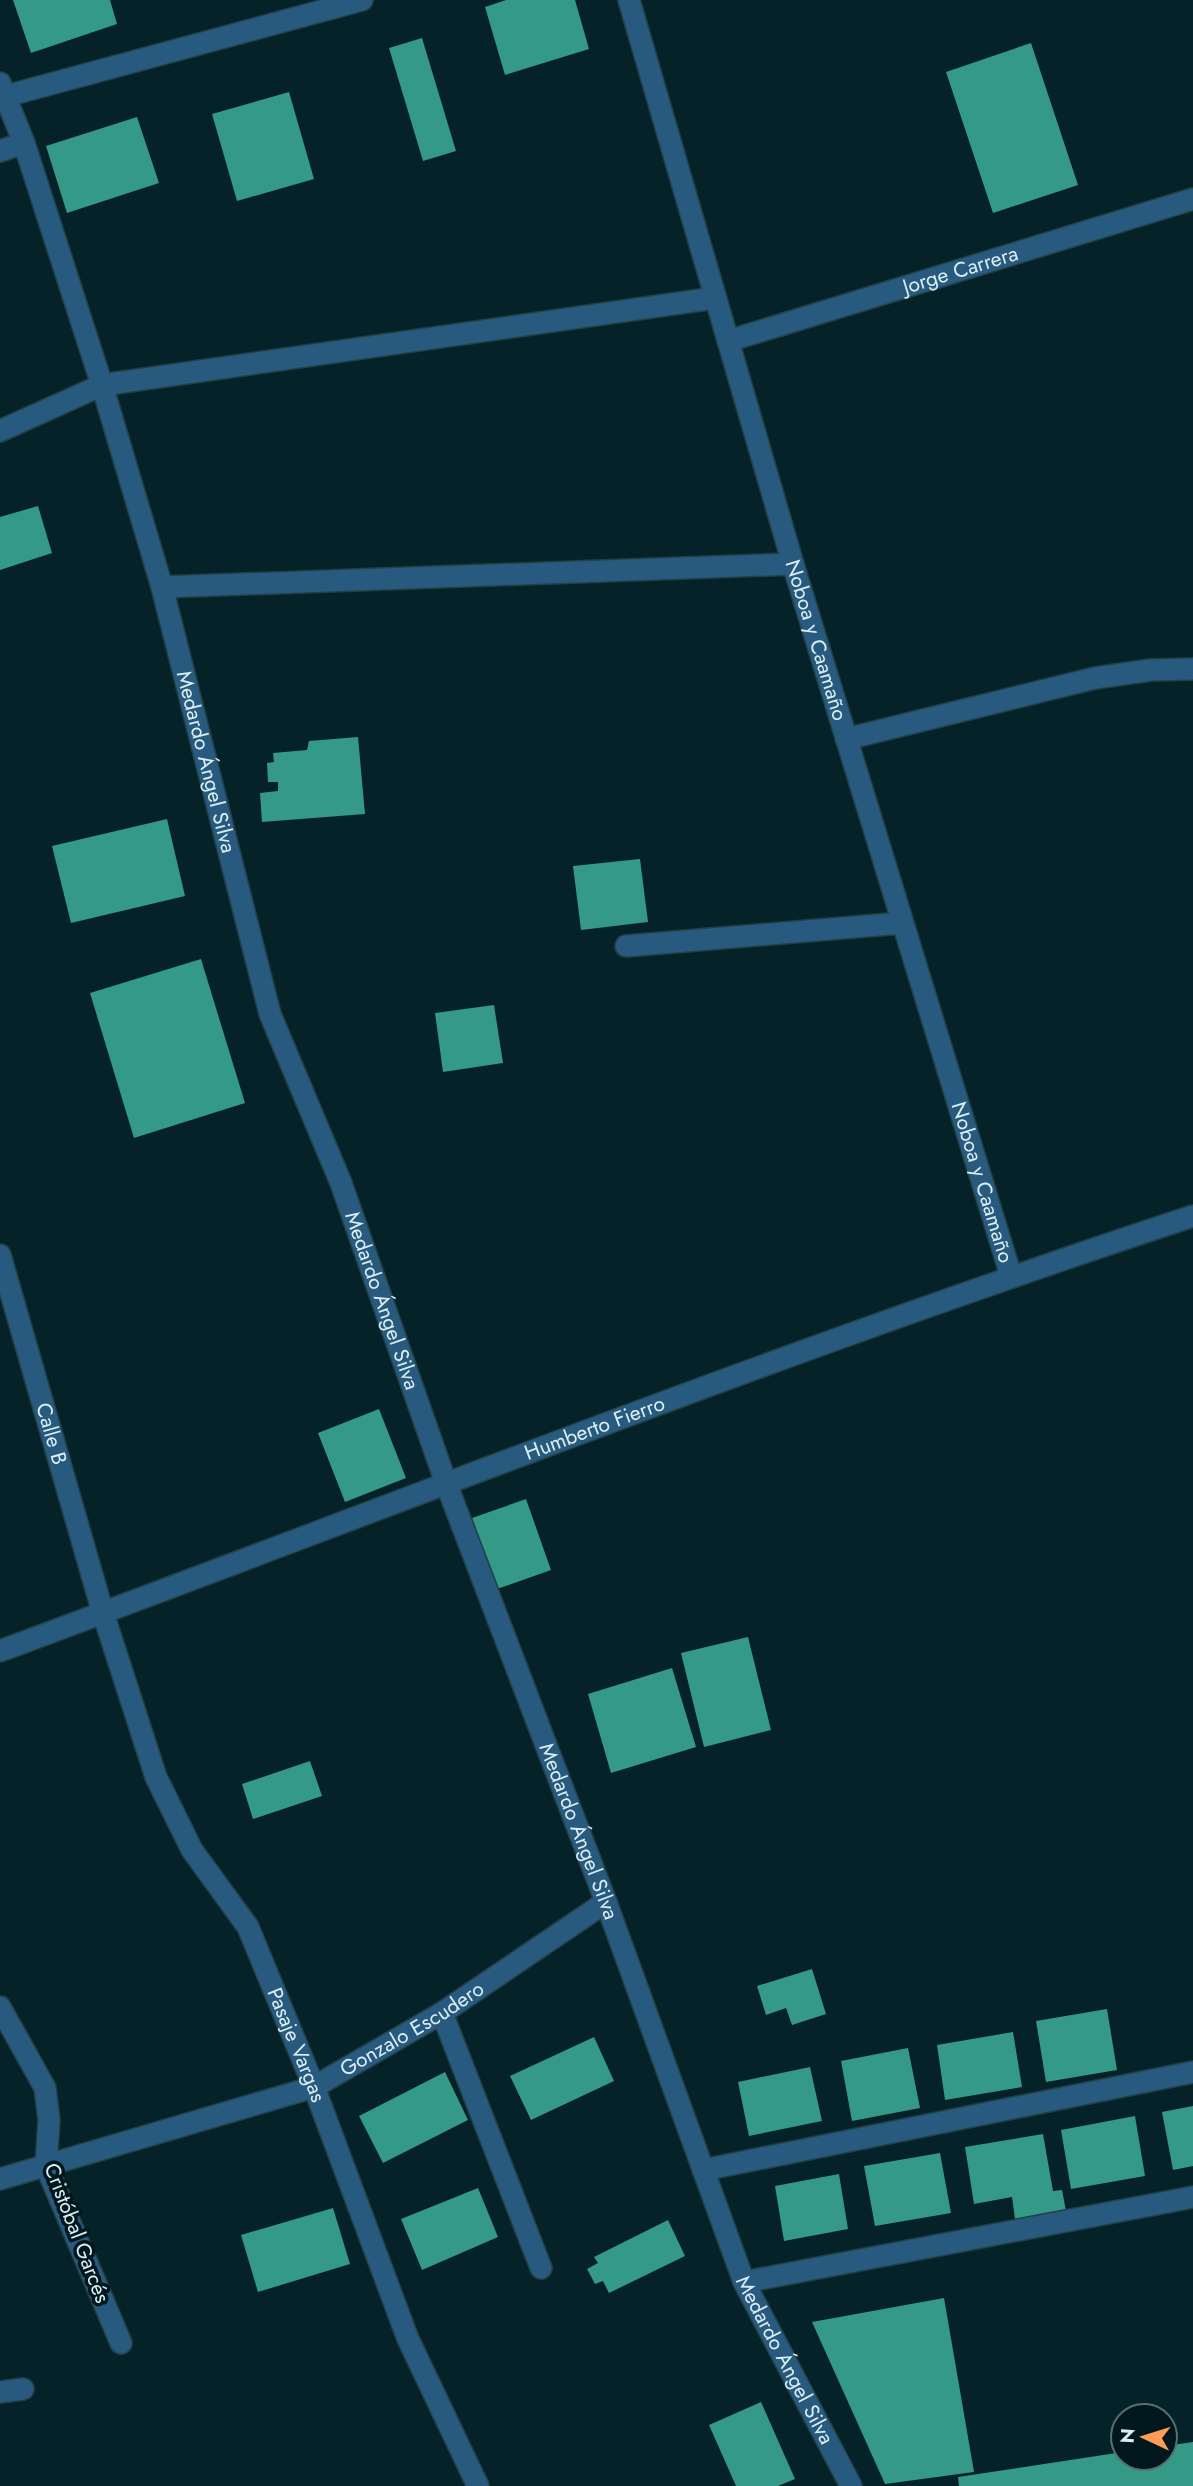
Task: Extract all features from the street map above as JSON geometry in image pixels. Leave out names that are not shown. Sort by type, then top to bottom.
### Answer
[{"type":"street","points":[[3,90],[362,0]]},
{"type":"street","name":"Noboa y Caamaño","points":[[629,0],[793,564],[1011,1276]]},
{"type":"street","name":"Medardo Ángel Silva","points":[[3,90],[24,143],[102,385],[162,587],[270,1014],[341,1183],[446,1483],[606,1902],[744,2282],[851,2486]]},
{"type":"street","points":[[0,151],[24,143]]},
{"type":"street","name":"Jorge Carrera","points":[[728,341],[1193,199]]},
{"type":"street","points":[[0,431],[102,385],[715,298]]},
{"type":"street","points":[[162,587],[793,564]]},
{"type":"street","points":[[846,739],[1095,678],[1152,670],[1193,669]]},
{"type":"street","points":[[626,946],[902,923]]},
{"type":"street","name":"Humberto Fierro","points":[[0,1651],[446,1483],[1011,1276],[1193,1216]]},
{"type":"street","name":"Calle B","points":[[0,1255],[103,1613]]},
{"type":"street","name":"Pasaje Vargas","points":[[103,1613],[156,1777],[192,1850],[248,1927],[314,2087],[408,2339],[478,2486]]},
{"type":"street","name":"Gonzalo Escudero","points":[[0,2179],[314,2087],[442,2012],[606,1902]]},
{"type":"street","name":"Cristóbal Garcés","points":[[0,2007],[45,2088],[49,2120],[46,2166],[121,2343]]},
{"type":"street","points":[[442,2012],[541,2268]]},
{"type":"street","points":[[703,2170],[1193,2071]]},
{"type":"street","points":[[744,2282],[1193,2197]]},
{"type":"street","points":[[0,2392],[23,2389]]},
{"type":"building","points":[[13,0],[110,0],[117,24],[31,53]]},
{"type":"building","points":[[506,0],[575,0],[589,49],[505,75],[485,7]]},
{"type":"building","points":[[422,38],[456,151],[423,161],[389,48]]},
{"type":"building","points":[[1031,43],[1078,185],[993,213],[946,72]]},
{"type":"building","points":[[289,92],[314,179],[237,201],[212,114]]},
{"type":"building","points":[[137,117],[159,183],[67,213],[46,146]]},
{"type":"building","points":[[38,506],[52,553],[0,570],[0,517]]},
{"type":"building","points":[[358,737],[365,814],[262,822],[260,793],[278,791],[278,782],[268,782],[267,763],[274,762],[273,753],[307,750],[309,741]]},
{"type":"building","points":[[167,819],[185,896],[71,923],[52,846]]},
{"type":"building","points":[[640,859],[648,922],[581,930],[573,866]]},
{"type":"building","points":[[201,959],[245,1103],[134,1138],[90,993]]},
{"type":"building","points":[[494,1005],[503,1063],[443,1072],[435,1013]]},
{"type":"building","points":[[379,1409],[406,1478],[345,1502],[318,1433]]},
{"type":"building","points":[[526,1499],[551,1570],[497,1589],[472,1518]]},
{"type":"building","points":[[748,1637],[771,1730],[704,1747],[681,1653]]},
{"type":"building","points":[[672,1668],[696,1747],[611,1773],[588,1694]]},
{"type":"building","points":[[310,1761],[322,1796],[253,1819],[242,1784]]},
{"type":"building","points":[[812,1969],[826,2014],[792,2025],[786,2008],[766,2015],[757,1986]]},
{"type":"building","points":[[1107,2009],[1117,2070],[1046,2082],[1036,2021]]},
{"type":"building","points":[[1013,2032],[1022,2087],[945,2100],[937,2045]]},
{"type":"building","points":[[594,2037],[614,2081],[531,2120],[510,2076]]},
{"type":"building","points":[[908,2048],[920,2108],[852,2121],[841,2061]]},
{"type":"building","points":[[810,2067],[822,2121],[749,2136],[738,2082]]},
{"type":"building","points":[[445,2072],[468,2120],[383,2163],[359,2116]]},
{"type":"building","points":[[1193,2106],[1193,2166],[1173,2170],[1162,2112]]},
{"type":"building","points":[[1135,2116],[1145,2176],[1071,2189],[1061,2130]]},
{"type":"building","points":[[1043,2134],[1053,2191],[1062,2190],[1066,2211],[1015,2219],[1012,2197],[974,2204],[965,2147]]},
{"type":"building","points":[[940,2153],[951,2213],[875,2226],[864,2166]]},
{"type":"building","points":[[839,2174],[848,2229],[784,2241],[775,2186]]},
{"type":"building","points":[[478,2188],[498,2237],[422,2270],[401,2219]]},
{"type":"building","points":[[333,2208],[350,2264],[258,2292],[241,2235]]},
{"type":"building","points":[[668,2220],[685,2256],[609,2293],[603,2281],[595,2284],[587,2269],[598,2263],[594,2257]]},
{"type":"building","points":[[944,2298],[974,2472],[885,2484],[812,2322]]},
{"type":"building","points":[[761,2402],[795,2479],[778,2486],[736,2486],[709,2425]]},
{"type":"building","points":[[1193,2442],[1193,2486],[959,2486],[958,2477],[1109,2454],[1109,2472],[1179,2472],[1179,2444]]}]
